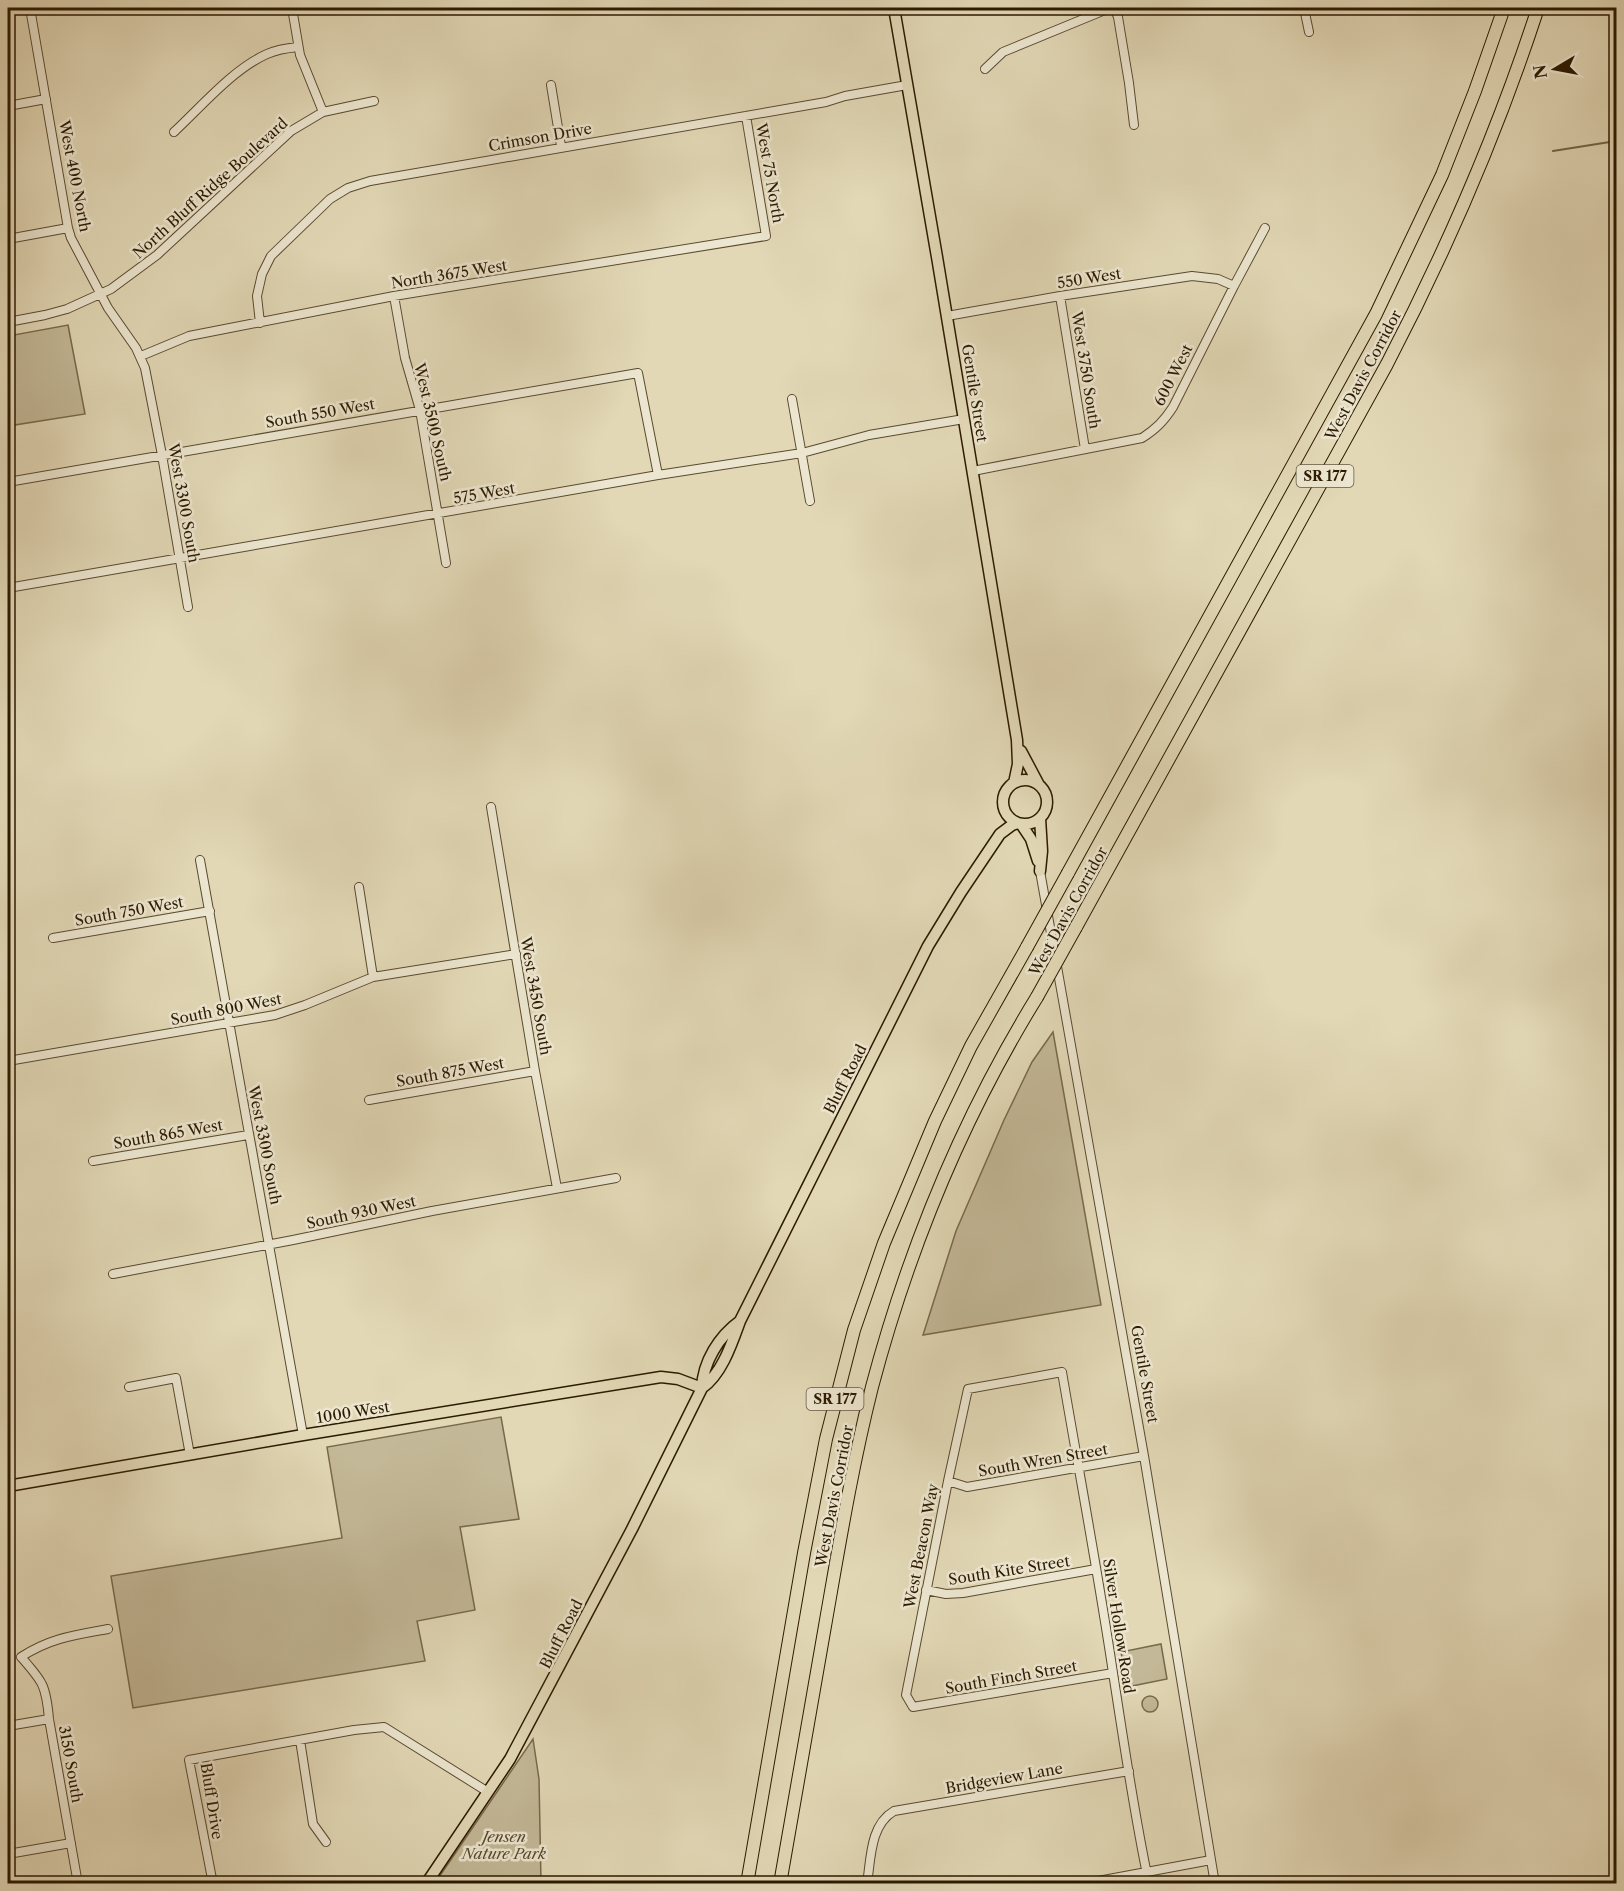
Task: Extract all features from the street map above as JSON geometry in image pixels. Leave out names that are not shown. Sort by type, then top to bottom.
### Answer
[{"type":"highway","name":"West Davis Corridor","points":[[747,1884],[824,1448],[854,1330],[888,1233],[935,1121],[971,1046],[1381,303],[1442,175],[1504,8]]},
{"type":"highway","name":"West Davis Corridor","points":[[780,1884],[851,1478],[884,1345],[917,1244],[949,1167],[996,1068],[1387,364],[1426,287],[1484,156],[1538,8]]},
{"type":"main road","name":"Gentile Street","points":[[894,8],[1017,740],[1018,764],[1014,783]]},
{"type":"main road","points":[[1017,740],[1027,766],[1039,785],[1047,799],[1046,809],[1040,818],[1031,823],[1020,823],[1008,815],[1004,806],[1006,790],[1014,783],[1029,781],[1039,785]]},
{"type":"main road","name":"Bluff Road","points":[[986,855],[1004,806]]},
{"type":"main road","name":"Gentile Street","points":[[1040,818],[1042,851],[1040,871]]},
{"type":"main road","name":"Gentile Street","points":[[1020,823],[1031,839],[1040,871]]},
{"type":"main road","name":"Bluff Road","points":[[426,1884],[510,1759],[553,1682],[702,1388],[705,1371],[717,1345],[727,1331],[740,1321],[924,954],[948,912],[1000,834],[1012,825],[1020,823]]},
{"type":"main road","name":"1000 West","points":[[8,1486],[661,1377],[678,1379],[702,1388]]},
{"type":"street","name":"West 400 North","points":[[30,8],[71,238],[118,325],[141,356],[152,404]]},
{"type":"street","points":[[292,8],[298,47],[323,112]]},
{"type":"street","points":[[985,69],[1003,52],[1112,8],[1118,17],[1128,72],[1134,125]]},
{"type":"street","points":[[1304,8],[1309,32]]},
{"type":"street","points":[[174,132],[255,60],[268,53],[298,47]]},
{"type":"street","points":[[551,85],[561,146]]},
{"type":"street","name":"Crimson Drive","points":[[260,323],[257,296],[262,274],[271,256],[330,199],[348,188],[370,181],[561,146],[826,102],[845,96],[908,85]]},
{"type":"street","points":[[8,106],[46,99]]},
{"type":"street","name":"North Bluff Ridge Boulevard","points":[[8,322],[67,309],[101,294],[134,274],[157,255],[279,141],[323,112],[374,101]]},
{"type":"street","name":"West 75 North","points":[[746,116],[766,236]]},
{"type":"street","points":[[8,239],[68,228]]},
{"type":"street","name":"600 West","points":[[973,471],[1142,438],[1155,430],[1165,420],[1265,228]]},
{"type":"street","name":"North 3675 West","points":[[141,356],[189,336],[394,296],[766,236]]},
{"type":"street","name":"550 West","points":[[947,316],[1192,276],[1218,279],[1233,286]]},
{"type":"street","name":"West 3500 South","points":[[394,296],[405,358],[420,410],[446,563]]},
{"type":"street","name":"West 3750 South","points":[[1060,296],[1085,449]]},
{"type":"street","name":"South 550 West","points":[[8,482],[638,373],[658,476]]},
{"type":"street","points":[[792,399],[810,501]]},
{"type":"street","name":"West 3300 South","points":[[152,404],[188,607]]},
{"type":"street","name":"575 West","points":[[8,588],[802,453],[869,435],[964,419]]},
{"type":"street","name":"West 3450 South","points":[[491,807],[557,1188]]},
{"type":"street","name":"West 3300 South","points":[[200,860],[303,1435]]},
{"type":"street","name":"Gentile Street","points":[[1040,871],[1144,1456],[1215,1884]]},
{"type":"street","points":[[359,887],[373,977]]},
{"type":"street","name":"South 750 West","points":[[53,938],[210,911]]},
{"type":"street","name":"South 800 West","points":[[8,1060],[275,1015],[373,977],[516,954]]},
{"type":"street","name":"South 875 West","points":[[369,1100],[535,1071]]},
{"type":"street","name":"South 865 West","points":[[93,1161],[248,1135]]},
{"type":"street","name":"South 930 West","points":[[113,1274],[432,1210],[616,1178]]},
{"type":"street","name":"West Beacon Way","points":[[913,1707],[906,1695],[968,1389],[1062,1372]]},
{"type":"street","name":"Silver Hollow Road","points":[[1062,1372],[1149,1884]]},
{"type":"street","points":[[129,1387],[176,1378],[190,1455]]},
{"type":"street","name":"South Wren Street","points":[[948,1481],[967,1487],[1144,1456]]},
{"type":"street","name":"South Kite Street","points":[[926,1590],[946,1594],[963,1593],[1096,1569]]},
{"type":"street","name":"3150 South","points":[[78,1884],[49,1719],[47,1694],[41,1680],[21,1657],[52,1640],[108,1629]]},
{"type":"street","name":"South Finch Street","points":[[913,1707],[1113,1673]]},
{"type":"street","points":[[8,1726],[49,1719]]},
{"type":"street","name":"Bluff Drive","points":[[213,1884],[189,1760],[354,1730],[384,1727],[488,1792]]},
{"type":"street","points":[[300,1740],[314,1824],[326,1842]]},
{"type":"street","name":"Bridgeview Lane","points":[[867,1884],[875,1832],[884,1816],[894,1811],[1129,1771]]},
{"type":"street","points":[[8,1854],[71,1843]]},
{"type":"street","points":[[1082,1884],[1211,1860]]},
{"type":"green space","points":[[68,325],[85,414],[8,426],[8,336]]},
{"type":"green space","points":[[1053,1032],[1101,1305],[923,1335],[956,1231],[1032,1062]]},
{"type":"green space","points":[[501,1417],[519,1519],[460,1527],[475,1610],[417,1621],[425,1661],[133,1708],[111,1576],[342,1538],[327,1447]]},
{"type":"green space","points":[[1161,1644],[1167,1679],[1127,1687],[1121,1652]]},
{"type":"green space","points":[[1147,1696],[1153,1696],[1158,1704],[1156,1710],[1147,1712],[1142,1707],[1142,1701]]},
{"type":"green space","name":"Jensen Nature Park","points":[[533,1739],[539,1779],[541,1883],[435,1883]]},
{"type":"waterway","points":[[1553,151],[1616,141]]}]
